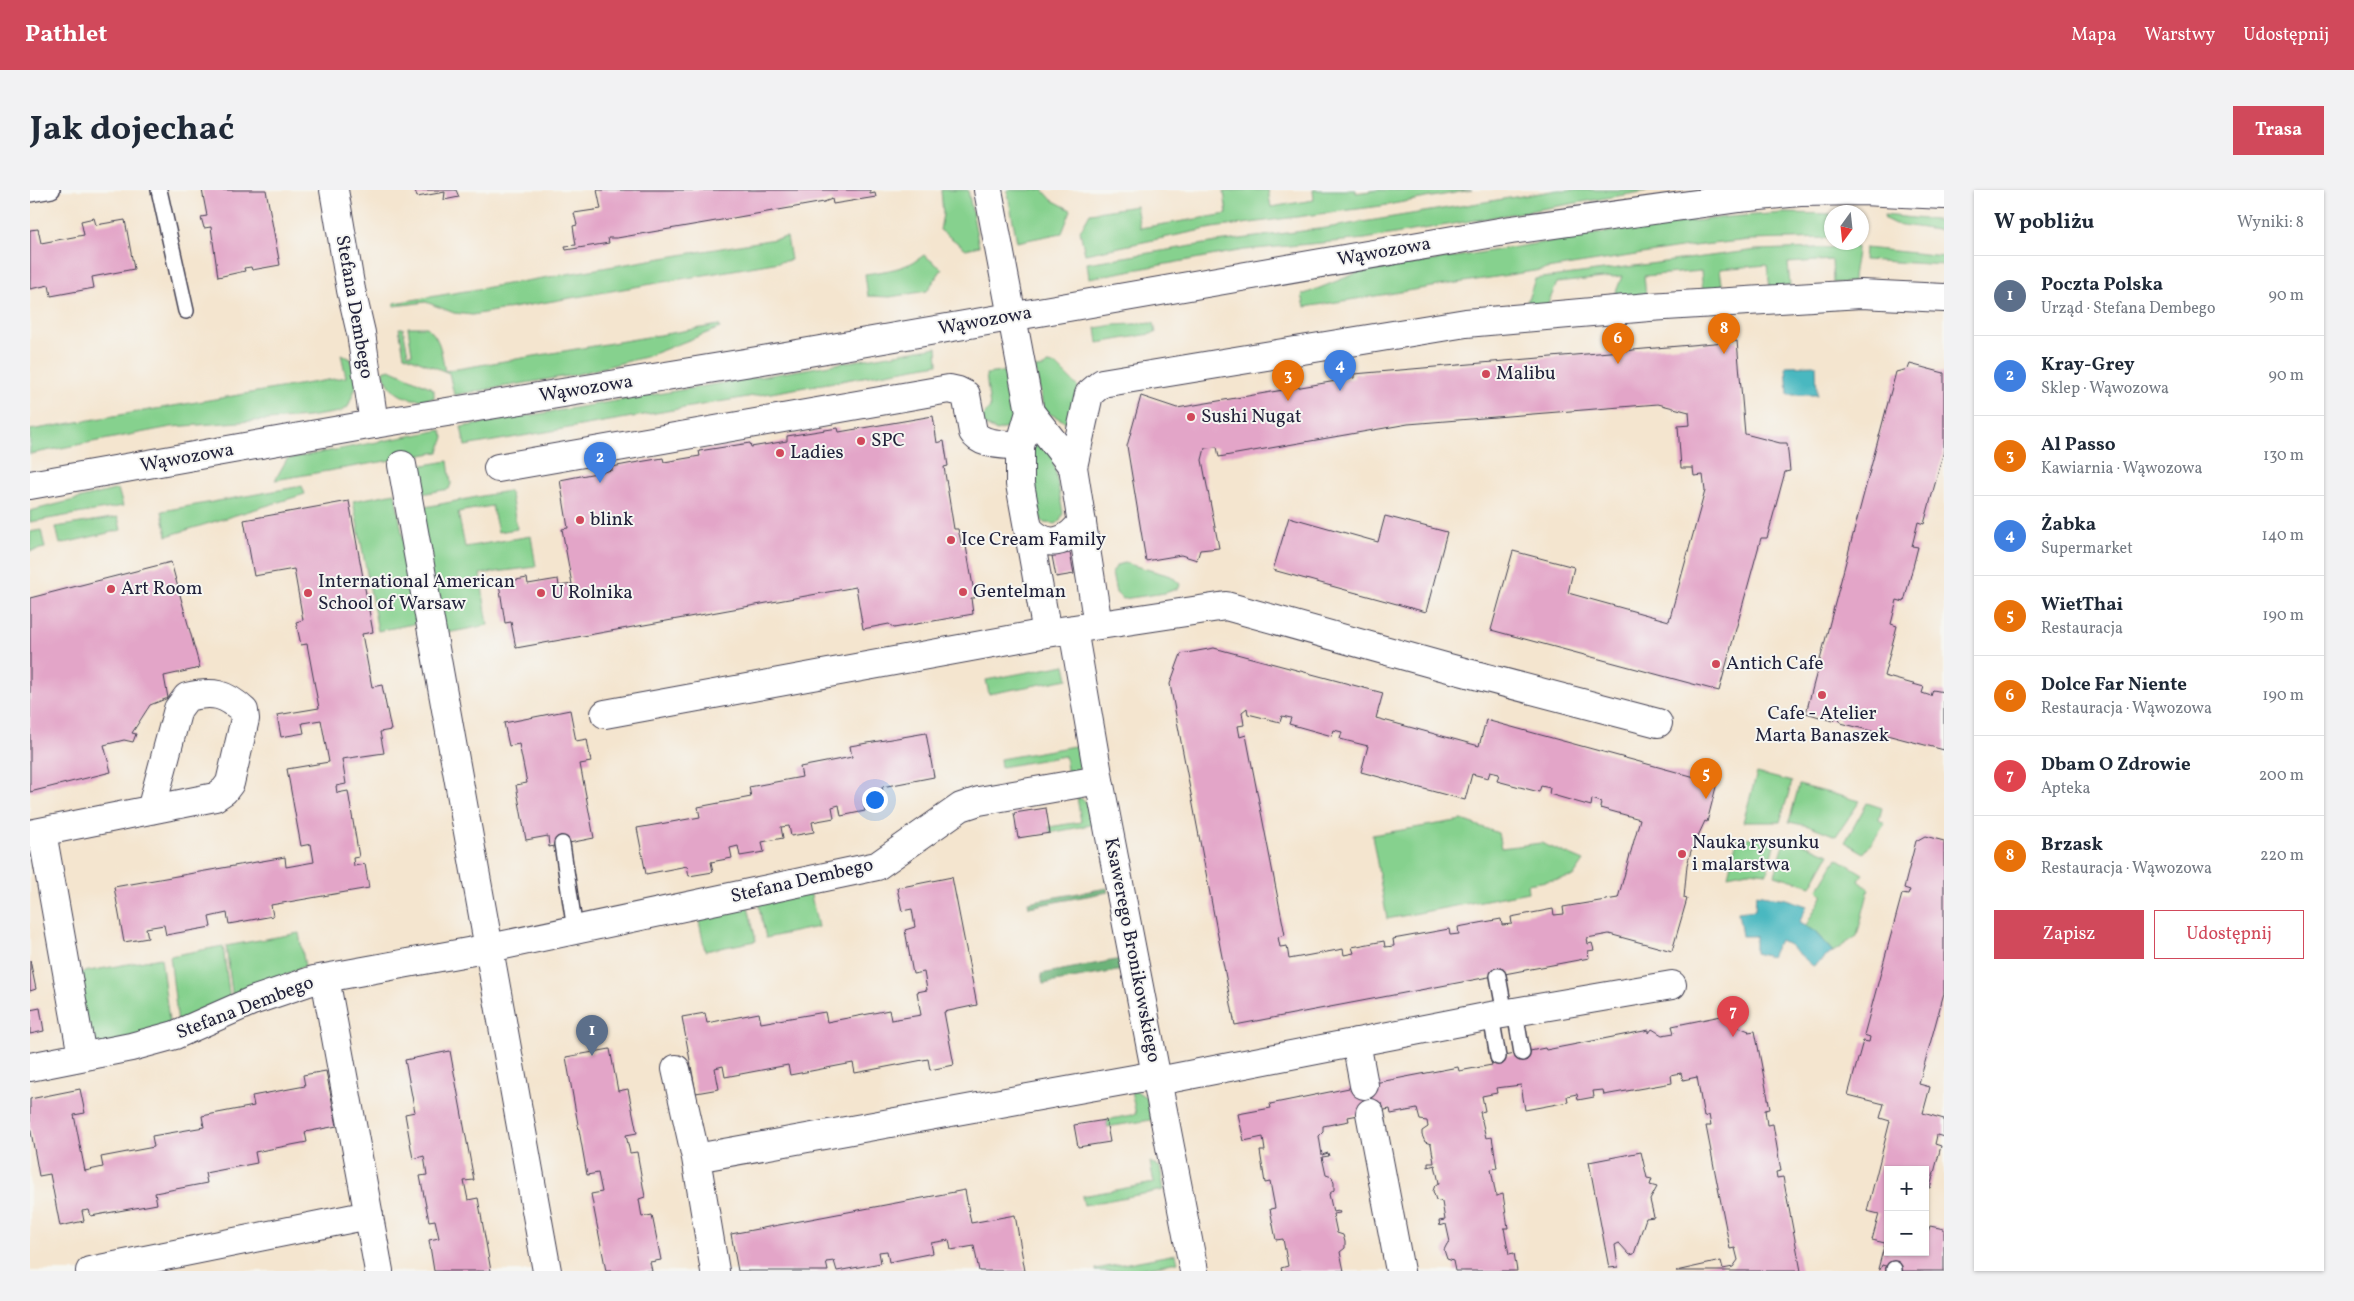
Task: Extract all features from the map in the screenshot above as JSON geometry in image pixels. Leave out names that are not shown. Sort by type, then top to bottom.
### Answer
[{"type":"street","name":"Stefana Dembego","points":[[334,190],[361,333],[374,424]]},
{"type":"street","name":"Ksawerego Bronikowskiego","points":[[988,190],[1010,317],[1030,412],[1073,467],[1082,522],[1073,629]]},
{"type":"street","name":"Wąwozowa","points":[[30,485],[374,424],[1010,317],[1510,230],[1739,198],[1862,191],[1944,194]]},
{"type":"street","points":[[1073,467],[1089,394],[1102,383],[1466,323],[1649,307],[1861,294],[1944,298]]},
{"type":"street","points":[[498,468],[949,389],[966,395],[973,432],[976,437],[984,441],[1020,446]]},
{"type":"street","name":"Ksawerego Bronikowskiego","points":[[1030,412],[1020,446],[1020,484],[1028,528],[1073,629],[1099,780],[1194,1271]]},
{"type":"street","points":[[402,465],[547,1271]]},
{"type":"street","points":[[1028,528],[1042,539],[1056,542],[1072,535],[1082,522]]},
{"type":"street","points":[[605,714],[1073,629],[1226,606],[1658,723]]},
{"type":"street","name":"Stefana Dembego","points":[[30,1066],[131,1047],[175,1034],[252,1001],[325,978],[490,948],[877,866],[961,807],[979,801],[1099,780]]},
{"type":"street","points":[[82,1056],[36,833],[151,810]]},
{"type":"street","points":[[325,978],[380,1271]]},
{"type":"street","points":[[696,1158],[1157,1078],[1672,985]]},
{"type":"street","points":[[1356,1042],[1364,1085]]},
{"type":"street","points":[[676,1069],[696,1158],[715,1271]]},
{"type":"street","points":[[1370,1113],[1400,1271]]},
{"type":"street","points":[[90,1271],[369,1215]]},
{"type":"lane","points":[[30,194],[52,190]]},
{"type":"lane","points":[[160,190],[186,311]]},
{"type":"lane","points":[[562,844],[575,930]]},
{"type":"lane","points":[[1498,976],[1504,1014],[1522,1053]]},
{"type":"lane","points":[[1498,1057],[1504,1014]]},
{"type":"green space","points":[[941,190],[968,190],[979,246],[966,249],[940,230],[943,214]]},
{"type":"green space","points":[[1007,190],[1043,190],[1052,200],[1071,210],[1062,233],[1017,242]]},
{"type":"green space","points":[[1268,190],[1271,207],[1314,200],[1313,190],[1356,190],[1356,193],[1378,190],[1472,190],[1381,206],[1212,228],[1085,254],[1080,231],[1090,213],[1136,206],[1140,228],[1227,214],[1224,192]]},
{"type":"green space","points":[[1558,190],[1653,190],[1365,239],[1244,250],[1089,278],[1087,263],[1217,242],[1326,228]]},
{"type":"green space","points":[[1785,213],[1824,214],[1824,238],[1750,240],[1693,246],[1305,307],[1302,295],[1357,273],[1607,232],[1727,217]]},
{"type":"green space","points":[[1884,215],[1944,221],[1944,231],[1895,224],[1885,219]]},
{"type":"green space","points":[[787,237],[791,260],[472,315],[454,313],[426,302],[394,306],[394,303]]},
{"type":"green space","points":[[1824,248],[1824,250],[1857,250],[1853,282],[1833,283],[1832,260],[1788,263],[1790,286],[1770,288],[1767,265],[1720,269],[1723,291],[1703,293],[1701,271],[1644,276],[1646,296],[1613,300],[1622,276],[1557,283],[1547,306],[1525,308],[1535,279],[1756,250]]},
{"type":"green space","points":[[1869,248],[1944,256],[1944,265],[1864,260],[1865,250]]},
{"type":"green space","points":[[924,255],[942,269],[927,291],[890,297],[868,296],[865,274],[903,266]]},
{"type":"green space","points":[[1154,323],[1156,333],[1098,343],[1096,328],[1113,325]]},
{"type":"green space","points":[[719,325],[720,328],[645,357],[574,375],[454,395],[449,373],[404,355],[399,328],[403,328],[408,354],[412,354],[408,327],[427,327],[436,337],[442,353],[445,371]]},
{"type":"green space","points":[[937,347],[938,364],[465,446],[461,427]]},
{"type":"green space","points":[[341,354],[351,359],[357,384],[348,407],[340,412],[308,417],[171,427],[30,454],[30,430],[346,377]]},
{"type":"green space","points":[[1047,364],[1056,365],[1079,388],[1072,421],[1068,423],[1044,411],[1035,368],[1044,367]]},
{"type":"green space","points":[[390,369],[430,387],[434,390],[434,398],[416,399],[402,396],[386,380],[383,371]]},
{"type":"green space","points":[[1008,371],[1015,418],[1009,427],[997,431],[983,424],[981,419],[990,408],[986,374]]},
{"type":"green space","points":[[441,430],[444,437],[439,452],[275,480],[287,459]]},
{"type":"green space","points":[[1031,433],[1052,452],[1063,513],[1060,521],[1056,524],[1044,523],[1040,518],[1027,451]]},
{"type":"green space","points":[[448,461],[451,484],[449,489],[416,495],[412,467]]},
{"type":"green space","points":[[302,486],[305,494],[167,536],[162,511]]},
{"type":"green space","points":[[118,489],[123,506],[30,522],[30,511]]},
{"type":"green space","points":[[508,491],[511,495],[517,529],[498,532],[492,506],[458,512],[465,547],[531,536],[536,567],[480,574],[488,625],[442,634],[420,508]]},
{"type":"green space","points":[[395,493],[418,623],[378,631],[353,501]]},
{"type":"green space","points":[[118,517],[121,530],[60,544],[56,527]]},
{"type":"green space","points":[[41,530],[45,548],[30,551],[30,532]]},
{"type":"green space","points":[[1125,563],[1171,576],[1180,584],[1179,588],[1165,593],[1123,599],[1116,593],[1112,573],[1117,565]]},
{"type":"green space","points":[[1065,665],[1068,679],[989,694],[986,680]]},
{"type":"green space","points":[[1080,745],[1081,764],[1077,771],[1068,776],[1065,756],[1001,767],[1000,759]]},
{"type":"green space","points":[[1757,773],[1792,782],[1780,822],[1743,822]]},
{"type":"green space","points":[[1799,785],[1860,801],[1836,836],[1813,827],[1789,822]]},
{"type":"green space","points":[[1077,797],[1088,804],[1096,824],[1050,833],[1049,827],[1081,822]]},
{"type":"green space","points":[[1867,803],[1882,808],[1879,820],[1885,824],[1864,853],[1845,842]]},
{"type":"green space","points":[[1462,820],[1498,833],[1501,848],[1541,843],[1584,861],[1573,877],[1527,884],[1528,892],[1387,919],[1372,835]]},
{"type":"green space","points":[[1776,837],[1767,873],[1748,871],[1728,875],[1737,839]]},
{"type":"green space","points":[[1785,840],[1804,844],[1829,854],[1811,886],[1775,875]]},
{"type":"green space","points":[[1837,858],[1863,874],[1859,881],[1869,889],[1857,936],[1833,952],[1814,931],[1805,927],[1823,895],[1818,890]]},
{"type":"green space","points":[[1107,888],[1108,892],[1029,907],[1028,902]]},
{"type":"green space","points":[[810,891],[818,927],[766,938],[758,903]]},
{"type":"green space","points":[[748,906],[756,941],[705,951],[698,916]]},
{"type":"green space","points":[[299,933],[305,966],[233,1000],[226,946]]},
{"type":"green space","points":[[223,946],[230,1000],[178,1024],[170,956]]},
{"type":"green space","points":[[161,958],[170,1028],[90,1048],[78,973]]},
{"type":"green space","points":[[1121,959],[1123,970],[1043,984],[1041,974]]},
{"type":"green space","points":[[1131,1091],[1138,1092],[1147,1098],[1151,1120],[1107,1127],[1106,1120],[1136,1114]]},
{"type":"green space","points":[[1150,1162],[1160,1167],[1164,1190],[1084,1205],[1082,1196],[1154,1183]]},
{"type":"green space","points":[[1176,1254],[1178,1262],[1128,1271],[1096,1271],[1096,1269]]},
{"type":"water","points":[[1816,365],[1817,395],[1788,395],[1786,366]]},
{"type":"water","points":[[1756,894],[1786,899],[1807,906],[1799,923],[1814,931],[1833,952],[1813,966],[1789,945],[1779,940],[1771,957],[1755,953],[1755,936],[1742,936],[1738,912],[1755,910]]},
{"type":"building","points":[[202,190],[266,190],[280,265],[252,270],[251,267],[244,268],[245,271],[218,277],[211,227],[204,228],[201,217],[207,216]]},
{"type":"building","points":[[415,190],[456,190],[459,197],[444,200],[445,192],[417,197]]},
{"type":"building","points":[[597,190],[870,190],[870,194],[875,193],[876,197],[833,204],[832,199],[716,221],[608,238],[609,243],[566,250],[565,246],[576,245],[573,226],[577,225],[574,213],[601,209]]},
{"type":"building","points":[[94,218],[96,225],[125,220],[134,269],[92,277],[94,288],[51,296],[49,285],[30,289],[30,230],[38,229],[41,243],[84,235],[81,221]]},
{"type":"building","points":[[1737,341],[1745,434],[1787,443],[1790,471],[1785,472],[1767,538],[1761,538],[1719,691],[1491,630],[1513,551],[1574,567],[1568,593],[1669,621],[1705,491],[1703,475],[1694,476],[1693,468],[1681,468],[1678,426],[1690,425],[1689,412],[1658,404],[1408,424],[1219,457],[1217,447],[1205,448],[1202,460],[1219,548],[1200,550],[1197,560],[1181,555],[1146,561],[1127,446],[1141,396],[1177,408],[1354,378],[1354,374]]},
{"type":"building","points":[[1910,364],[1944,373],[1944,451],[1924,524],[1918,522],[1912,546],[1918,547],[1904,602],[1897,600],[1891,624],[1897,626],[1884,676],[1924,687],[1922,693],[1931,696],[1933,690],[1944,692],[1944,750],[1841,723],[1838,716],[1833,721],[1806,713],[1896,372],[1908,369]]},
{"type":"building","points":[[933,416],[937,443],[944,441],[948,466],[944,467],[954,529],[958,529],[962,547],[966,546],[975,598],[971,598],[973,614],[894,628],[889,624],[863,629],[856,587],[516,648],[511,622],[505,623],[499,583],[527,578],[528,584],[558,579],[559,586],[572,584],[562,529],[568,528],[560,480],[612,470],[612,467],[633,463],[663,458],[664,462],[700,456],[699,451],[750,443],[751,447],[787,441],[787,436],[838,428],[839,432]]},
{"type":"building","points":[[349,501],[373,632],[362,634],[372,687],[382,685],[391,730],[380,732],[384,753],[342,759],[346,784],[336,786],[337,793],[348,791],[359,857],[353,858],[354,866],[365,864],[369,888],[271,905],[273,916],[229,924],[227,913],[209,917],[211,927],[166,935],[164,925],[146,928],[148,938],[124,942],[114,887],[285,857],[286,867],[314,862],[311,844],[301,846],[287,769],[329,762],[321,720],[302,723],[304,733],[281,737],[277,715],[319,708],[307,644],[301,645],[296,622],[303,620],[294,569],[254,576],[244,520]]},
{"type":"building","points":[[1385,516],[1447,532],[1426,612],[1273,570],[1289,517],[1378,542]]},
{"type":"building","points":[[1070,553],[1074,574],[1056,577],[1052,556]]},
{"type":"building","points":[[171,562],[200,668],[164,676],[168,698],[150,705],[132,733],[136,734],[133,742],[124,740],[104,745],[111,772],[30,792],[30,598]]},
{"type":"building","points":[[1214,648],[1383,693],[1376,718],[1479,746],[1486,720],[1717,783],[1707,822],[1705,821],[1691,851],[1687,865],[1684,898],[1687,899],[1672,951],[1609,934],[1587,938],[1588,944],[1592,943],[1594,950],[1588,951],[1589,958],[1235,1025],[1170,684],[1181,654]],"holes":[[[1247,708],[1248,714],[1280,722],[1282,716],[1291,718],[1289,724],[1332,736],[1334,730],[1342,732],[1340,739],[1368,746],[1361,772],[1465,800],[1472,774],[1488,778],[1490,772],[1499,774],[1497,781],[1539,792],[1541,786],[1550,788],[1549,794],[1591,806],[1592,799],[1601,802],[1600,808],[1640,819],[1618,898],[1563,907],[1564,914],[1554,915],[1553,909],[1511,917],[1512,924],[1502,925],[1501,919],[1458,927],[1459,934],[1450,935],[1449,929],[1393,939],[1394,946],[1385,947],[1384,941],[1352,947],[1354,953],[1344,955],[1343,949],[1289,959],[1287,946],[1280,947],[1278,937],[1285,935],[1246,735],[1240,737],[1238,726],[1244,725],[1242,712]]]},
{"type":"building","points":[[570,710],[576,741],[587,739],[591,762],[580,764],[594,838],[549,847],[548,836],[526,840],[516,785],[527,783],[519,744],[509,746],[504,723]]},
{"type":"building","points":[[926,733],[934,777],[882,787],[884,797],[863,801],[865,811],[841,816],[839,805],[832,807],[834,818],[812,822],[814,832],[791,836],[789,826],[781,827],[783,838],[762,842],[764,852],[740,856],[738,846],[730,848],[732,858],[711,862],[713,872],[689,876],[687,866],[646,874],[637,828],[700,817],[698,807],[751,797],[749,787],[802,777],[800,767],[852,757],[850,746]]},
{"type":"building","points":[[1046,808],[1050,833],[1018,838],[1014,813]]},
{"type":"building","points":[[1925,836],[1944,841],[1944,993],[1919,1084],[1930,1087],[1923,1113],[1944,1119],[1944,1137],[1937,1135],[1935,1144],[1941,1146],[1930,1188],[1929,1166],[1884,1166],[1884,1243],[1872,1240],[1879,1214],[1867,1211],[1890,1121],[1880,1118],[1884,1104],[1848,1095],[1863,1041],[1869,1042],[1870,1037],[1864,1035],[1902,894],[1908,895],[1910,890],[1904,888],[1916,841]]},
{"type":"building","points":[[952,877],[977,1005],[944,1012],[954,1065],[930,1070],[928,1059],[855,1073],[853,1063],[790,1075],[788,1065],[725,1077],[723,1066],[715,1068],[719,1089],[696,1093],[682,1017],[705,1013],[707,1023],[759,1013],[761,1023],[825,1012],[827,1022],[889,1010],[891,1020],[921,1015],[917,992],[927,990],[924,972],[913,974],[905,930],[915,927],[912,909],[902,911],[897,888]]},
{"type":"building","points":[[30,960],[36,989],[30,991]]},
{"type":"building","points":[[40,1008],[44,1031],[30,1034],[30,1010]]},
{"type":"building","points":[[1726,1015],[1736,1020],[1736,1026],[1748,1032],[1755,1031],[1770,1109],[1765,1110],[1767,1125],[1773,1124],[1781,1171],[1776,1172],[1777,1178],[1783,1177],[1801,1271],[1676,1271],[1721,1261],[1723,1269],[1733,1267],[1738,1260],[1735,1248],[1730,1249],[1706,1126],[1711,1126],[1709,1115],[1704,1117],[1697,1077],[1683,1080],[1681,1073],[1671,1075],[1672,1083],[1604,1095],[1603,1090],[1593,1091],[1594,1097],[1578,1100],[1577,1094],[1567,1096],[1568,1102],[1525,1110],[1521,1085],[1496,1088],[1497,1093],[1482,1096],[1485,1111],[1480,1112],[1486,1138],[1492,1137],[1497,1168],[1491,1169],[1496,1196],[1503,1194],[1508,1228],[1504,1228],[1509,1254],[1514,1253],[1517,1271],[1455,1271],[1453,1261],[1447,1259],[1444,1250],[1450,1242],[1446,1224],[1440,1226],[1439,1221],[1445,1220],[1442,1202],[1436,1200],[1433,1191],[1435,1185],[1439,1183],[1435,1165],[1428,1167],[1428,1163],[1434,1163],[1431,1144],[1425,1142],[1422,1135],[1422,1131],[1428,1127],[1427,1121],[1420,1120],[1417,1109],[1391,1114],[1390,1109],[1348,1117],[1349,1121],[1323,1126],[1323,1132],[1319,1136],[1322,1155],[1328,1153],[1329,1156],[1322,1157],[1326,1175],[1332,1177],[1334,1183],[1334,1190],[1329,1194],[1333,1212],[1339,1211],[1340,1213],[1333,1214],[1337,1233],[1343,1235],[1345,1242],[1345,1248],[1340,1252],[1344,1271],[1282,1271],[1281,1268],[1288,1266],[1283,1239],[1276,1240],[1270,1209],[1275,1208],[1270,1182],[1265,1183],[1260,1151],[1265,1151],[1263,1137],[1244,1141],[1238,1114],[1271,1108],[1270,1104],[1364,1085],[1458,1067],[1459,1071],[1492,1065],[1490,1059],[1545,1048],[1546,1050],[1649,1030],[1649,1033],[1652,1029],[1662,1035],[1674,1033],[1672,1026]]},
{"type":"building","points":[[610,1049],[618,1091],[628,1089],[637,1133],[626,1135],[630,1153],[637,1152],[645,1197],[639,1199],[642,1217],[652,1215],[661,1260],[650,1262],[652,1271],[606,1271],[591,1194],[602,1192],[598,1173],[587,1175],[566,1057]]},
{"type":"building","points":[[450,1051],[474,1180],[464,1181],[468,1200],[478,1198],[491,1271],[434,1271],[429,1240],[439,1238],[435,1220],[429,1221],[420,1176],[427,1175],[424,1156],[413,1159],[405,1114],[415,1112],[405,1060]]},
{"type":"building","points":[[326,1071],[337,1126],[305,1132],[307,1142],[255,1152],[257,1163],[205,1173],[207,1183],[155,1193],[157,1204],[91,1216],[89,1210],[82,1211],[84,1221],[60,1226],[50,1174],[39,1176],[30,1126],[30,1099],[80,1089],[85,1113],[74,1115],[85,1171],[103,1167],[101,1157],[154,1147],[152,1136],[204,1127],[202,1116],[254,1106],[252,1096],[305,1086],[303,1075]]},
{"type":"building","points":[[1106,1120],[1110,1142],[1078,1147],[1074,1125]]},
{"type":"building","points":[[1641,1152],[1647,1178],[1652,1179],[1650,1185],[1657,1187],[1650,1200],[1654,1217],[1646,1218],[1634,1254],[1630,1255],[1619,1243],[1615,1245],[1618,1267],[1609,1268],[1589,1162]]},
{"type":"building","points":[[965,1190],[971,1223],[1015,1215],[1025,1271],[979,1271],[974,1246],[951,1250],[949,1240],[931,1243],[933,1253],[889,1262],[887,1251],[879,1252],[881,1263],[837,1271],[834,1261],[826,1262],[828,1271],[738,1271],[731,1234]]},
{"type":"building","points":[[1930,1226],[1944,1229],[1944,1271],[1903,1271],[1882,1265],[1880,1270],[1878,1269],[1884,1247],[1884,1256],[1929,1256]]},
{"type":"place","name":"Brzask","points":[[1724,354]]},
{"type":"place","name":"Dolce Far Niente","points":[[1618,364]]},
{"type":"place","name":"Malibu","points":[[1486,374]]},
{"type":"place","name":"Żabka","points":[[1340,391]]},
{"type":"place","name":"Al Passo","points":[[1288,401]]},
{"type":"place","name":"Sushi Nugat","points":[[1191,417]]},
{"type":"place","name":"SPC","points":[[861,441]]},
{"type":"place","name":"Ladies","points":[[780,453]]},
{"type":"place","name":"Kray-Grey","points":[[600,483]]},
{"type":"place","name":"blink","points":[[580,520]]},
{"type":"place","name":"Ice Cream Family","points":[[951,540]]},
{"type":"place","name":"Art Room","points":[[111,589]]},
{"type":"place","name":"Gentelman","points":[[963,592]]},
{"type":"place","name":"International American School of Warsaw","points":[[308,593]]},
{"type":"place","name":"U Rolnika","points":[[541,593]]},
{"type":"place","name":"Antich Cafe","points":[[1716,664]]},
{"type":"place","name":"Cafe - Atelier Marta Banaszek","points":[[1822,695]]},
{"type":"place","name":"WietThai","points":[[1706,799]]},
{"type":"place","name":"Nauka rysunku i malarstwa","points":[[1682,854]]},
{"type":"place","name":"Dbam O Zdrowie","points":[[1733,1037]]},
{"type":"place","name":"Poczta Polska","points":[[592,1056]]}]
